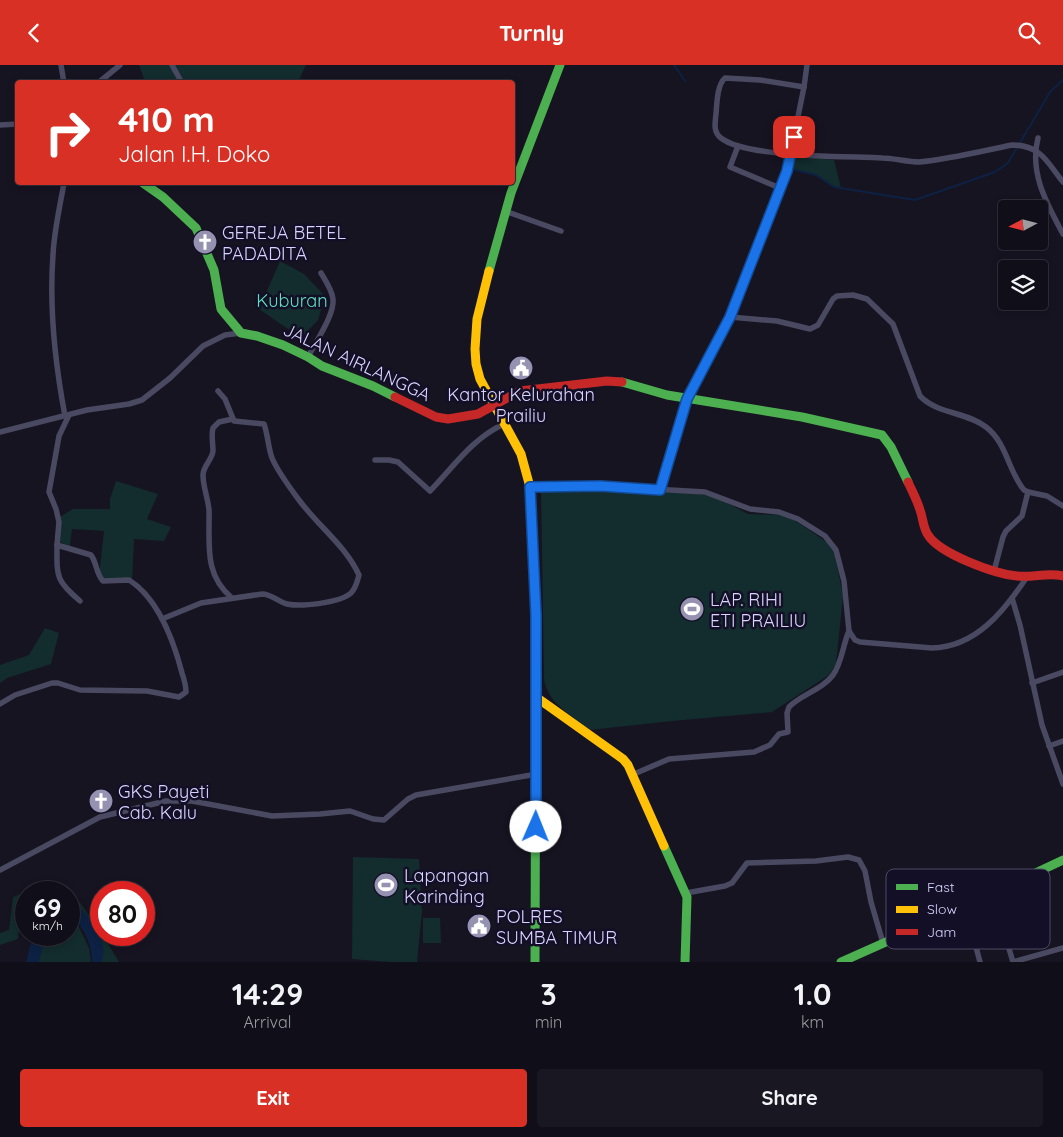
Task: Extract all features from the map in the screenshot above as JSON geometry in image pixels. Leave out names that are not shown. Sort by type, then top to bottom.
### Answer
[{"type":"main road","points":[[515,184],[560,65]]},
{"type":"main road","points":[[146,185],[168,201],[196,228],[214,270],[221,309],[241,333]]},
{"type":"main road","points":[[515,185],[505,211],[482,297],[474,336],[476,367],[480,379],[521,454],[530,487],[536,615],[536,962]]},
{"type":"main road","name":"JALAN AIRLANGGA","points":[[241,333],[264,338],[308,357],[322,366],[373,386],[436,417],[448,419],[464,417],[484,411],[520,391],[607,381],[627,382],[667,395],[802,417],[884,435],[889,441],[909,484],[920,509],[925,531],[930,539],[958,555],[994,571]]},
{"type":"main road","points":[[994,571],[1026,577],[1042,574],[1063,576]]},
{"type":"main road","points":[[536,697],[623,759],[634,774],[686,893],[688,903],[685,962]]},
{"type":"main road","points":[[1043,869],[1063,860]]},
{"type":"main road","points":[[841,962],[886,942]]},
{"type":"street","points":[[61,65],[64,80]]},
{"type":"street","points":[[102,80],[120,65]]},
{"type":"street","points":[[172,65],[180,80]]},
{"type":"street","points":[[660,490],[687,399],[730,317],[787,169],[807,65]]},
{"type":"street","points":[[804,87],[731,77],[722,79],[717,105],[716,132],[723,139],[738,146],[791,154],[890,158],[917,162],[1012,145],[1023,145],[1035,149],[1051,165],[1063,182]]},
{"type":"street","points":[[0,125],[15,124]]},
{"type":"street","points":[[1038,138],[1035,149],[1036,170],[1040,189],[1063,234]]},
{"type":"street","points":[[738,146],[730,167],[780,188]]},
{"type":"street","points":[[64,185],[54,244],[52,271],[54,346],[58,377],[67,415],[59,436],[50,491],[59,522],[57,545],[58,578],[63,586],[80,601]]},
{"type":"street","points":[[505,211],[562,231]]},
{"type":"street","points":[[308,357],[333,302],[331,291],[321,273]]},
{"type":"street","points":[[730,317],[777,321],[810,329],[818,325],[833,299],[837,296],[853,295],[868,299],[893,324],[920,396],[928,403],[985,426],[1000,442],[1021,486],[1028,492],[1047,496],[1063,506]]},
{"type":"street","points":[[0,432],[67,415],[142,400],[170,378],[203,345],[225,335],[241,333]]},
{"type":"street","points":[[162,619],[201,603],[262,594],[267,594],[290,605],[322,603],[339,599],[352,592],[359,575],[352,561],[299,501],[278,468],[272,456],[264,424],[238,422],[233,419],[226,402],[218,391]]},
{"type":"street","points":[[232,598],[221,590],[212,569],[209,549],[209,510],[203,477],[204,469],[212,457],[213,428],[219,422],[233,419]]},
{"type":"street","points":[[375,460],[389,459],[398,462],[430,491],[472,444],[491,430],[504,424]]},
{"type":"street","points":[[530,487],[600,486],[705,492],[750,509],[788,515],[809,525],[825,536],[836,549],[840,561],[849,631],[855,640],[860,642],[884,645],[941,647],[962,642],[989,624],[1004,609],[1026,577]]},
{"type":"street","points":[[994,571],[1003,537],[1006,531],[1022,516],[1028,492]]},
{"type":"street","points":[[0,704],[15,695],[52,683],[80,690],[147,691],[175,696],[182,696],[186,692],[178,656],[162,619],[133,582],[127,580],[103,581],[99,577],[91,555],[57,545]]},
{"type":"street","points":[[1012,598],[1020,625],[1042,725],[1063,784]]},
{"type":"street","points":[[634,774],[669,759],[754,751],[770,745],[779,734],[788,732],[787,713],[789,707],[833,675],[838,667],[849,631]]},
{"type":"street","points":[[1032,683],[1063,672]]},
{"type":"street","points":[[1049,745],[1063,741]]},
{"type":"street","points":[[0,870],[100,817],[166,801],[192,801],[272,816],[350,811],[373,819],[384,820],[408,799],[416,795],[537,774]]},
{"type":"street","points":[[686,893],[732,883],[748,863],[854,858],[862,864],[865,871],[871,902],[883,943]]},
{"type":"street","points":[[1009,949],[1013,961],[1063,948]]},
{"type":"street","points":[[977,949],[980,962]]},
{"type":"green space","points":[[139,65],[306,65],[299,80],[142,80],[144,79]]},
{"type":"green space","points":[[790,155],[834,160],[841,188],[834,187],[815,175],[788,169]]},
{"type":"green space","name":"Kuburan","points":[[280,261],[304,274],[325,296],[318,320],[301,338],[259,309]]},
{"type":"green space","points":[[116,481],[158,494],[147,519],[171,527],[164,541],[134,539],[132,582],[104,582],[99,577],[104,531],[72,529],[70,546],[60,542],[60,523],[58,518],[73,509],[110,509],[110,499]]},
{"type":"green space","name":"LAP. RIHI ETI PRAILIU","points":[[579,489],[687,493],[714,496],[748,514],[785,515],[832,546],[843,596],[836,664],[829,675],[772,712],[590,730],[561,708],[546,687],[544,678],[541,490]]},
{"type":"green space","points":[[45,628],[59,633],[51,664],[7,678],[0,683],[0,665],[29,655]]},
{"type":"green space","name":"Lapangan Karinding","points":[[353,857],[419,859],[422,911],[417,962],[352,959]]},
{"type":"green space","points":[[15,896],[15,940],[0,945],[0,933],[9,930],[13,897]]},
{"type":"green space","points":[[80,903],[90,917],[90,931],[80,920]]},
{"type":"green space","points":[[423,918],[440,918],[441,943],[423,943]]},
{"type":"green space","points":[[80,929],[89,948],[91,962],[34,962],[41,946],[80,946]]},
{"type":"green space","points":[[102,946],[110,946],[119,962],[102,962]]},
{"type":"water","points":[[80,908],[90,919],[90,946],[103,946],[102,962],[92,962],[86,935],[80,926]]},
{"type":"water","points":[[30,946],[43,946],[39,962],[26,962]]},
{"type":"waterway","points":[[674,65],[685,81]]},
{"type":"waterway","points":[[783,167],[816,175],[834,187],[915,200],[995,172],[1008,163],[1050,92],[1063,80]]},
{"type":"traffic: fast","points":[[515,183],[560,65]]},
{"type":"traffic: fast","points":[[146,185],[163,197],[196,228],[214,270],[221,309],[241,333],[257,336],[283,345],[322,366],[373,386],[395,397]]},
{"type":"traffic: fast","points":[[489,271],[514,185]]},
{"type":"traffic: fast","points":[[622,382],[667,395],[802,417],[882,435],[891,447],[908,482]]},
{"type":"traffic: fast","points":[[535,962],[536,622]]},
{"type":"traffic: fast","points":[[664,846],[687,897],[685,962]]},
{"type":"traffic: fast","points":[[1044,869],[1063,860]]},
{"type":"traffic: fast","points":[[841,962],[886,942]]},
{"type":"traffic: slow","points":[[489,271],[477,319],[476,364],[480,379],[521,454],[530,487],[536,622]]},
{"type":"traffic: slow","points":[[536,697],[623,759],[628,765],[664,846]]},
{"type":"traffic: jam","points":[[395,397],[436,417],[448,419],[478,414],[520,391],[607,381],[622,382]]},
{"type":"traffic: jam","points":[[908,482],[919,506],[926,532],[934,542],[944,549],[969,562],[1007,574],[1063,576]]},
{"type":"place","name":"GEREJA BETEL PADADITA","points":[[205,242]]},
{"type":"place","name":"Kantor Kelurahan Prailiu","points":[[521,368]]},
{"type":"place","name":"LAP. RIHI ETI PRAILIU","points":[[692,609]]},
{"type":"place","name":"GKS Payeti Cab. Kalu","points":[[101,801]]},
{"type":"place","name":"Lapangan Karinding","points":[[386,885]]},
{"type":"place","name":"POLRES SUMBA TIMUR","points":[[479,926]]},
{"type":"route","points":[[536,827],[536,615],[530,487],[600,486],[660,490],[687,399],[702,367],[730,317],[787,171],[794,137]]}]
